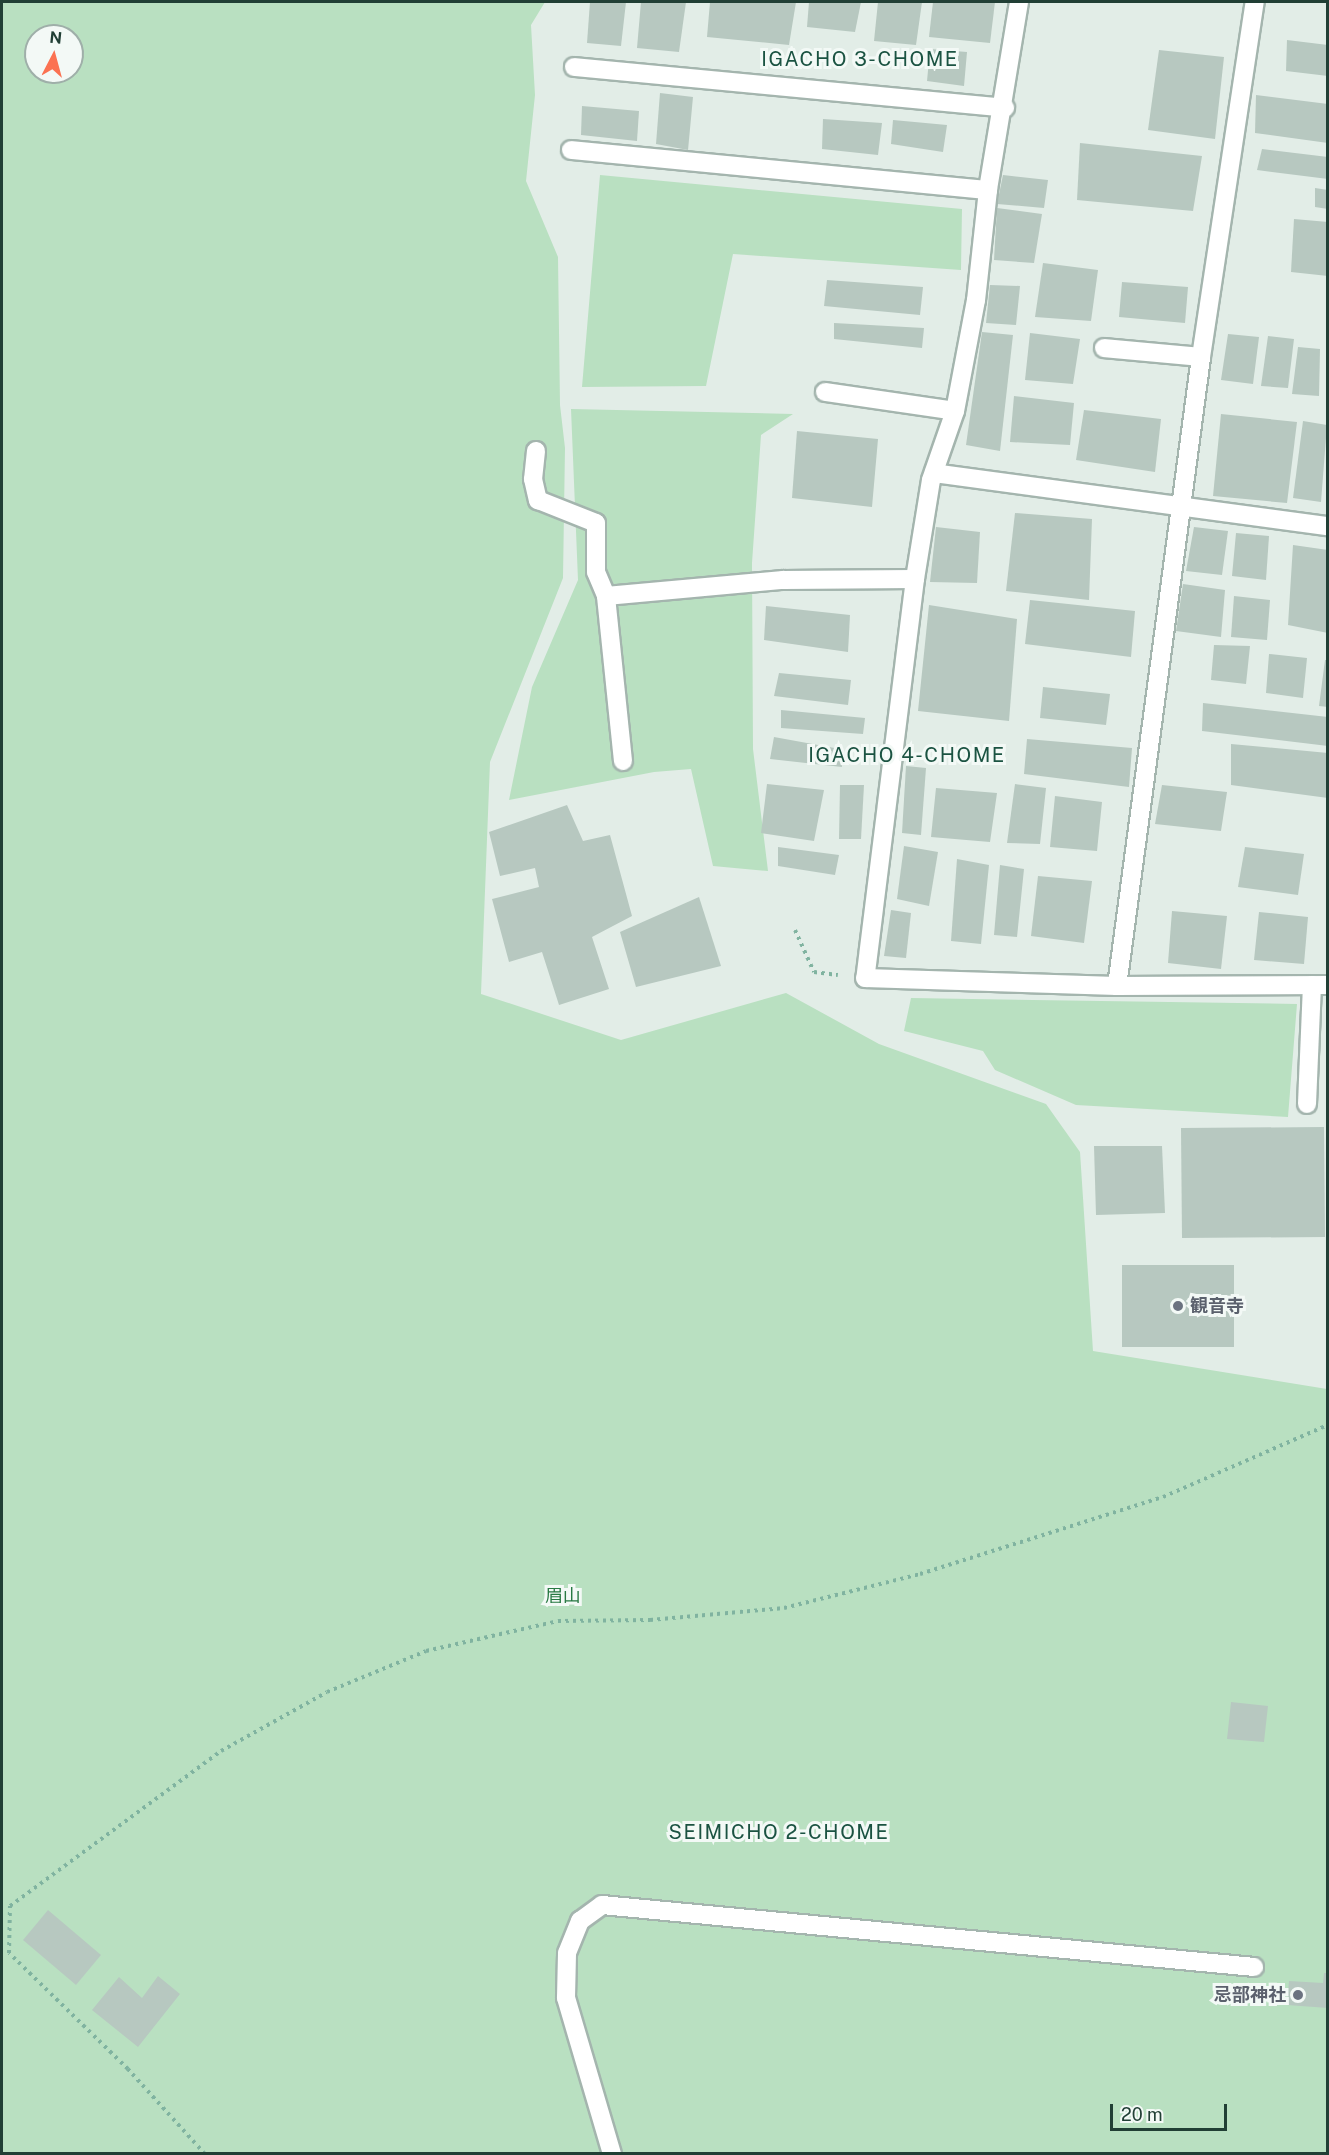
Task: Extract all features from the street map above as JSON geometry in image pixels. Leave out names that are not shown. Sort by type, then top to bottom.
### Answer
[{"type":"street","points":[[1019,2],[1005,108],[988,190],[976,300],[955,411],[934,473],[915,579],[865,978],[1117,986],[1320,985],[1307,1104]]},
{"type":"street","points":[[1117,986],[1201,357],[1255,2]]},
{"type":"street","points":[[574,67],[1005,108]]},
{"type":"street","points":[[571,150],[988,190]]},
{"type":"street","points":[[1104,348],[1201,357]]},
{"type":"street","points":[[825,392],[955,411]]},
{"type":"street","points":[[536,451],[533,479],[538,500],[596,523],[596,572],[606,596],[623,761]]},
{"type":"street","points":[[934,473],[1328,526]]},
{"type":"street","points":[[606,596],[783,580],[915,579]]},
{"type":"street","points":[[612,2154],[566,1998],[567,1953],[580,1921],[602,1905],[1254,1967]]},
{"type":"path","points":[[795,930],[814,972],[865,978]]},
{"type":"path","points":[[205,2154],[128,2069],[9,1953],[10,1906],[221,1751],[327,1692],[426,1651],[558,1621],[650,1620],[784,1608],[921,1574],[1163,1497],[1328,1425]]},
{"type":"green space","name":"眉山","points":[[2,2],[545,2],[531,25],[535,95],[526,181],[558,257],[560,405],[565,448],[563,578],[490,762],[481,994],[621,1040],[786,993],[879,1044],[1046,1104],[1080,1152],[1093,1351],[1327,1389],[1327,2153],[2,2153]]},
{"type":"green space","points":[[600,175],[962,209],[961,270],[733,254],[706,386],[582,387]]},
{"type":"green space","points":[[571,409],[793,414],[761,435],[752,563],[753,749],[768,871],[713,866],[691,769],[654,772],[509,800],[532,687],[578,580]]},
{"type":"green space","points":[[911,998],[1297,1004],[1288,1117],[1076,1105],[995,1070],[983,1051],[904,1031]]},
{"type":"building","points":[[590,2],[626,2],[621,46],[587,43]]},
{"type":"building","points":[[641,2],[686,2],[679,52],[637,48]]},
{"type":"building","points":[[710,2],[796,2],[789,45],[707,37]]},
{"type":"building","points":[[809,2],[861,2],[855,32],[807,27]]},
{"type":"building","points":[[878,2],[922,2],[916,45],[874,41]]},
{"type":"building","points":[[933,2],[995,2],[990,43],[929,37]]},
{"type":"building","points":[[1287,40],[1328,45],[1328,76],[1286,71]]},
{"type":"building","points":[[930,49],[967,52],[964,86],[927,81]]},
{"type":"building","points":[[1159,50],[1224,57],[1215,139],[1148,130]]},
{"type":"building","points":[[660,93],[693,97],[688,150],[656,144]]},
{"type":"building","points":[[1256,95],[1328,104],[1328,143],[1255,133]]},
{"type":"building","points":[[582,106],[639,111],[637,141],[581,135]]},
{"type":"building","points":[[823,119],[882,123],[878,155],[822,149]]},
{"type":"building","points":[[893,120],[947,125],[943,152],[891,144]]},
{"type":"building","points":[[1080,143],[1202,156],[1193,211],[1077,200]]},
{"type":"building","points":[[1262,149],[1328,157],[1328,179],[1257,170]]},
{"type":"building","points":[[1003,175],[1048,180],[1044,208],[997,204]]},
{"type":"building","points":[[1315,188],[1328,190],[1328,209],[1315,207]]},
{"type":"building","points":[[997,208],[1042,214],[1034,263],[994,260]]},
{"type":"building","points":[[1294,219],[1328,222],[1328,276],[1291,272]]},
{"type":"building","points":[[1043,263],[1098,270],[1091,321],[1035,317]]},
{"type":"building","points":[[827,280],[923,287],[920,315],[824,306]]},
{"type":"building","points":[[1122,282],[1188,287],[1185,323],[1119,317]]},
{"type":"building","points":[[990,285],[1020,286],[1016,325],[986,323]]},
{"type":"building","points":[[834,323],[924,328],[922,348],[834,339]]},
{"type":"building","points":[[982,332],[1013,335],[1000,451],[966,445]]},
{"type":"building","points":[[1030,333],[1080,339],[1073,384],[1025,380]]},
{"type":"building","points":[[1228,334],[1259,337],[1253,384],[1221,380]]},
{"type":"building","points":[[1268,336],[1294,339],[1288,388],[1261,386]]},
{"type":"building","points":[[1298,347],[1320,349],[1319,396],[1292,394]]},
{"type":"building","points":[[1014,396],[1074,403],[1070,445],[1010,442]]},
{"type":"building","points":[[1084,410],[1161,419],[1155,472],[1076,460]]},
{"type":"building","points":[[1221,414],[1297,422],[1287,503],[1213,496]]},
{"type":"building","points":[[1303,421],[1327,425],[1321,502],[1293,498]]},
{"type":"building","points":[[797,431],[878,439],[872,507],[792,498]]},
{"type":"building","points":[[1015,513],[1092,519],[1089,600],[1006,591]]},
{"type":"building","points":[[936,527],[980,532],[977,583],[930,582]]},
{"type":"building","points":[[1194,527],[1228,531],[1222,575],[1186,571]]},
{"type":"building","points":[[1236,533],[1269,536],[1266,580],[1232,576]]},
{"type":"building","points":[[1293,545],[1328,550],[1328,633],[1288,625]]},
{"type":"building","points":[[1183,584],[1225,590],[1221,637],[1176,631]]},
{"type":"building","points":[[1234,596],[1270,600],[1267,640],[1231,637]]},
{"type":"building","points":[[1030,600],[1135,611],[1131,657],[1025,644]]},
{"type":"building","points":[[929,605],[1017,619],[1009,721],[918,711]]},
{"type":"building","points":[[766,606],[850,615],[848,652],[764,640]]},
{"type":"building","points":[[1214,645],[1250,646],[1246,684],[1211,680]]},
{"type":"building","points":[[1269,654],[1307,658],[1303,698],[1266,693]]},
{"type":"building","points":[[1325,660],[1328,660],[1328,707],[1319,706]]},
{"type":"building","points":[[779,673],[851,680],[848,705],[774,696]]},
{"type":"building","points":[[1043,687],[1110,694],[1106,725],[1040,718]]},
{"type":"building","points":[[1203,703],[1328,717],[1328,746],[1202,731]]},
{"type":"building","points":[[781,710],[865,718],[863,734],[781,728]]},
{"type":"building","points":[[774,737],[840,749],[842,767],[770,759]]},
{"type":"building","points":[[1027,739],[1132,748],[1129,787],[1024,774]]},
{"type":"building","points":[[1231,744],[1328,753],[1328,798],[1231,785]]},
{"type":"building","points":[[906,766],[926,768],[921,835],[902,833]]},
{"type":"building","points":[[767,784],[824,790],[814,841],[761,833]]},
{"type":"building","points":[[1015,784],[1046,788],[1040,844],[1007,843]]},
{"type":"building","points":[[840,785],[864,785],[861,839],[839,839]]},
{"type":"building","points":[[1162,785],[1227,792],[1221,831],[1155,824]]},
{"type":"building","points":[[936,788],[997,793],[990,842],[931,837]]},
{"type":"building","points":[[1055,796],[1102,802],[1097,851],[1050,847]]},
{"type":"building","points":[[567,805],[583,841],[610,835],[632,916],[592,937],[609,989],[559,1005],[542,952],[509,962],[492,899],[539,887],[535,868],[500,876],[489,832]]},
{"type":"building","points":[[904,846],[938,852],[929,906],[897,899]]},
{"type":"building","points":[[778,847],[839,855],[835,875],[778,866]]},
{"type":"building","points":[[1245,847],[1304,854],[1298,895],[1238,887]]},
{"type":"building","points":[[957,859],[989,865],[981,944],[951,941]]},
{"type":"building","points":[[1000,865],[1024,869],[1017,937],[994,935]]},
{"type":"building","points":[[1038,876],[1092,881],[1084,943],[1031,936]]},
{"type":"building","points":[[699,897],[721,966],[636,987],[620,932]]},
{"type":"building","points":[[891,910],[911,913],[906,958],[884,956]]},
{"type":"building","points":[[1172,911],[1227,916],[1221,969],[1168,963]]},
{"type":"building","points":[[1259,912],[1308,917],[1304,964],[1254,960]]},
{"type":"building","points":[[1324,1127],[1325,1237],[1182,1238],[1181,1128]]},
{"type":"building","points":[[1094,1146],[1162,1146],[1165,1213],[1096,1215]]},
{"type":"building","name":"観音寺","points":[[1122,1265],[1234,1265],[1234,1347],[1122,1347]]},
{"type":"building","points":[[1231,1702],[1268,1706],[1264,1742],[1227,1739]]},
{"type":"building","points":[[48,1910],[101,1955],[76,1985],[23,1940]]},
{"type":"building","points":[[1324,1973],[1328,1973],[1328,2008],[1287,2005],[1289,1981],[1323,1983]]},
{"type":"building","points":[[158,1976],[180,1994],[138,2047],[92,2010],[119,1977],[142,1998]]},
{"type":"place","name":"観音寺","points":[[1178,1306]]},
{"type":"place","name":"忌部神社","points":[[1298,1995]]},
{"type":"district","name":"IGACHO 3-CHOME","points":[[860,59]]},
{"type":"district","name":"IGACHO 4-CHOME","points":[[907,755]]},
{"type":"district","name":"SEIMICHO 2-CHOME","points":[[779,1832]]}]
